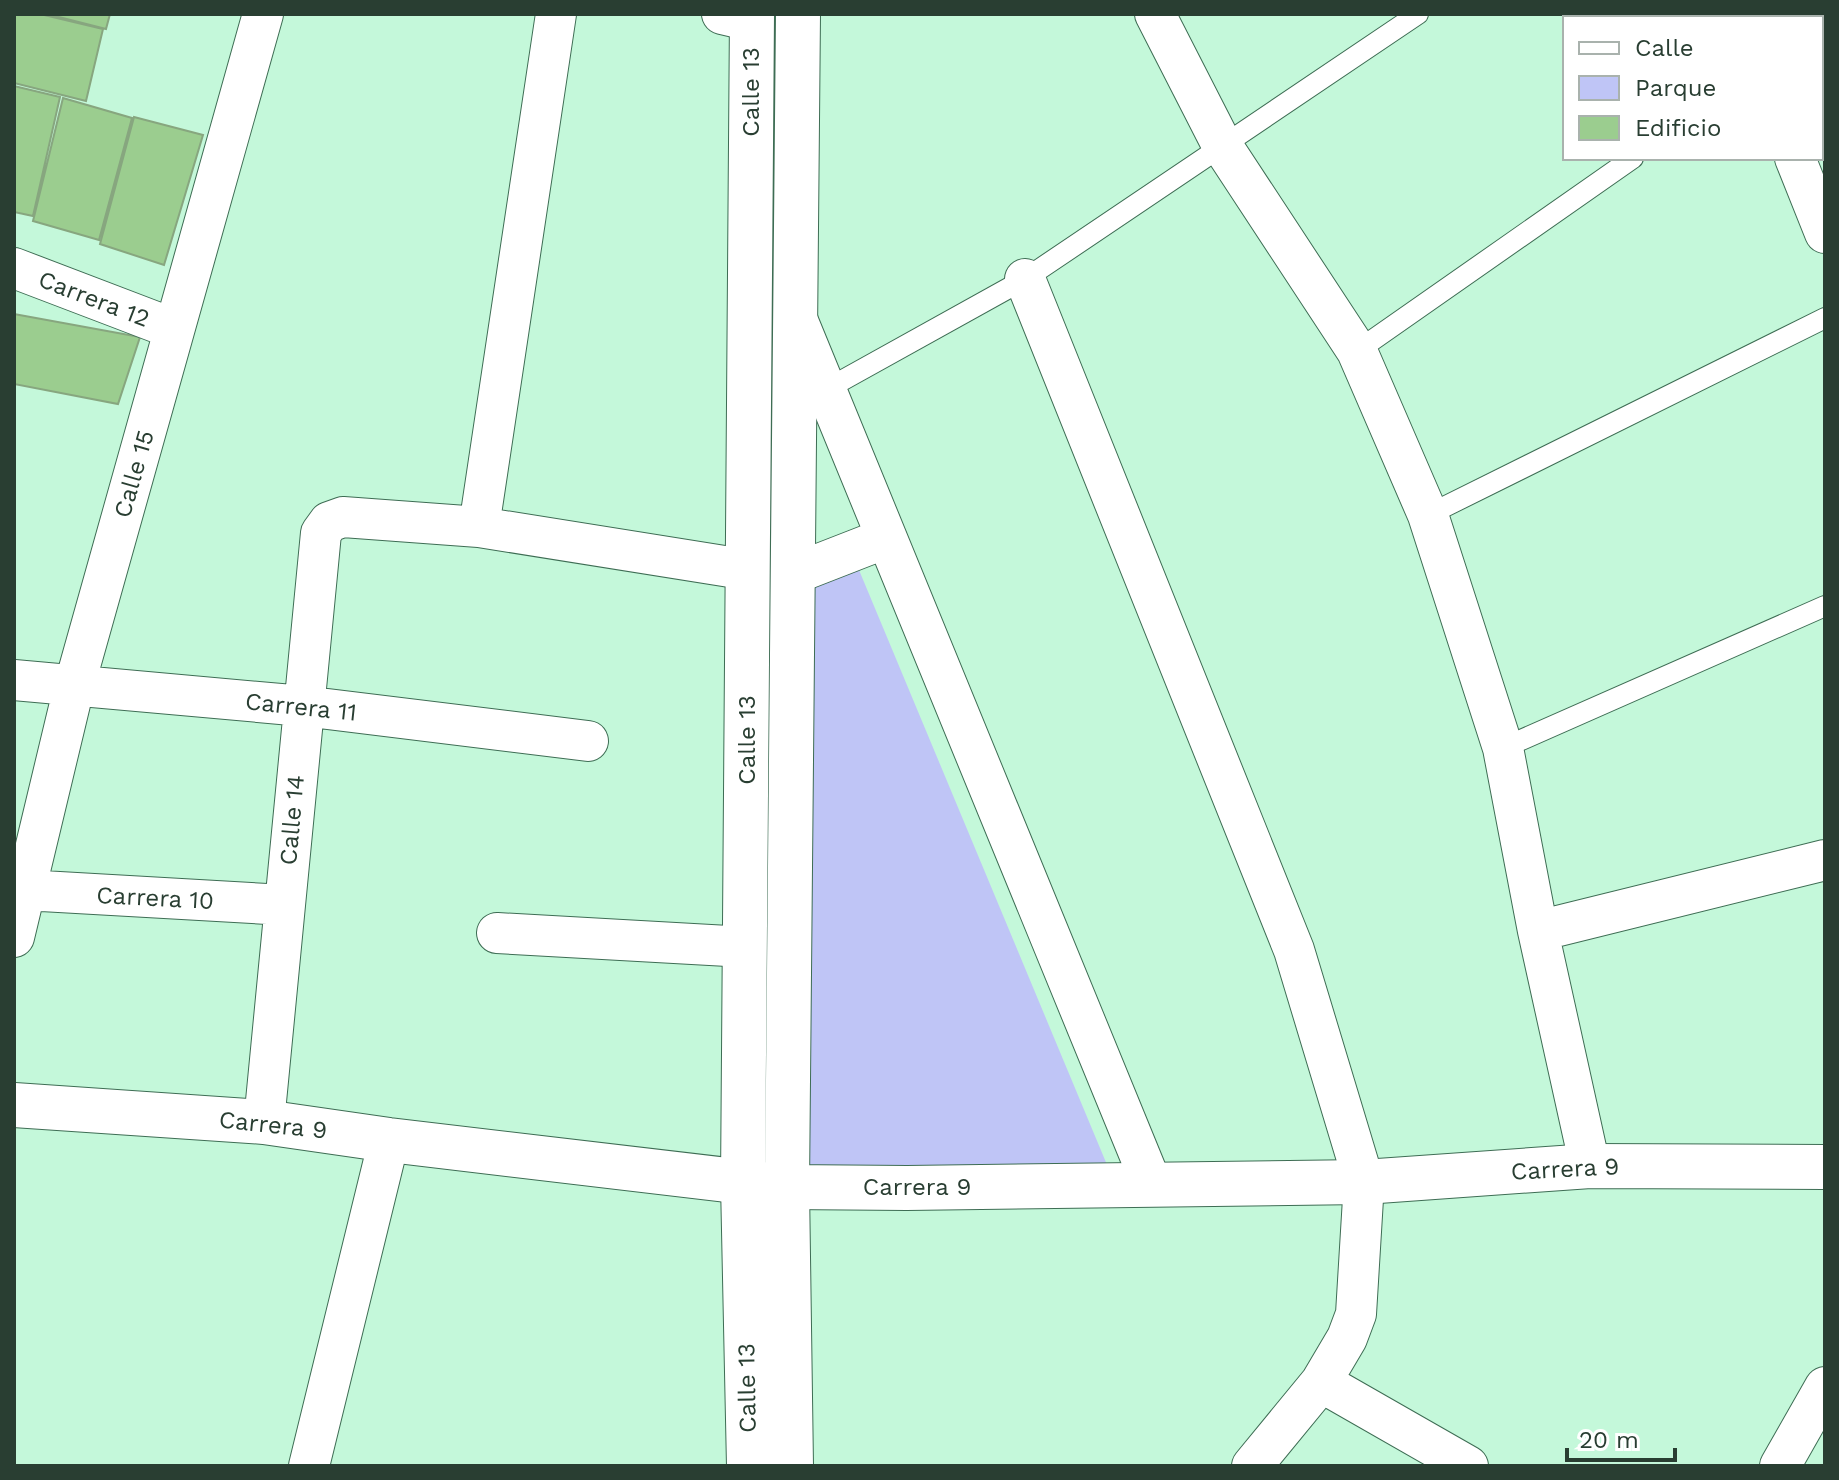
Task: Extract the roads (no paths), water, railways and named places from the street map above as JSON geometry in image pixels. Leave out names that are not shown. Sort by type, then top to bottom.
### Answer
[{"type":"main road","name":"Calle 13","points":[[791,1466],[787,1187],[798,14]]},
{"type":"main road","name":"Calle 13","points":[[742,16],[749,570],[743,1183],[749,1466]]},
{"type":"main road","name":"Carrera 9","points":[[14,1105],[264,1122],[389,1140],[787,1187],[1364,1182],[1590,1166],[1825,1167]]},
{"type":"street","name":"Calle 15","points":[[14,937],[74,687],[263,14]]},
{"type":"street","points":[[556,14],[479,527],[749,570]]},
{"type":"street","points":[[1155,14],[1223,147],[1357,351],[1428,515],[1503,748],[1538,931],[1590,1166]]},
{"type":"street","points":[[1796,160],[1825,233]]},
{"type":"street","name":"Carrera 12","points":[[14,268],[174,329]]},
{"type":"street","points":[[1025,279],[1294,950],[1364,1182],[1356,1314],[1347,1338],[1321,1382],[1252,1466]]},
{"type":"street","points":[[793,309],[1152,1185]]},
{"type":"street","name":"Calle 14","points":[[264,1122],[321,533],[329,522],[343,517],[479,527]]},
{"type":"street","points":[[791,575],[886,538]]},
{"type":"street","name":"Carrera 11","points":[[14,680],[303,706],[588,741]]},
{"type":"street","points":[[1538,931],[1825,860]]},
{"type":"street","name":"Carrera 10","points":[[24,890],[285,905]]},
{"type":"street","points":[[497,933],[746,947]]},
{"type":"street","points":[[309,1466],[389,1140]]},
{"type":"street","points":[[1321,1382],[1468,1466]]},
{"type":"street","points":[[1780,1466],[1825,1387]]},
{"type":"lane","points":[[825,390],[1025,279],[1418,14]]},
{"type":"lane","points":[[1357,351],[1630,160]]},
{"type":"lane","points":[[1428,515],[1825,318]]},
{"type":"lane","points":[[1503,748],[1825,606]]}]
